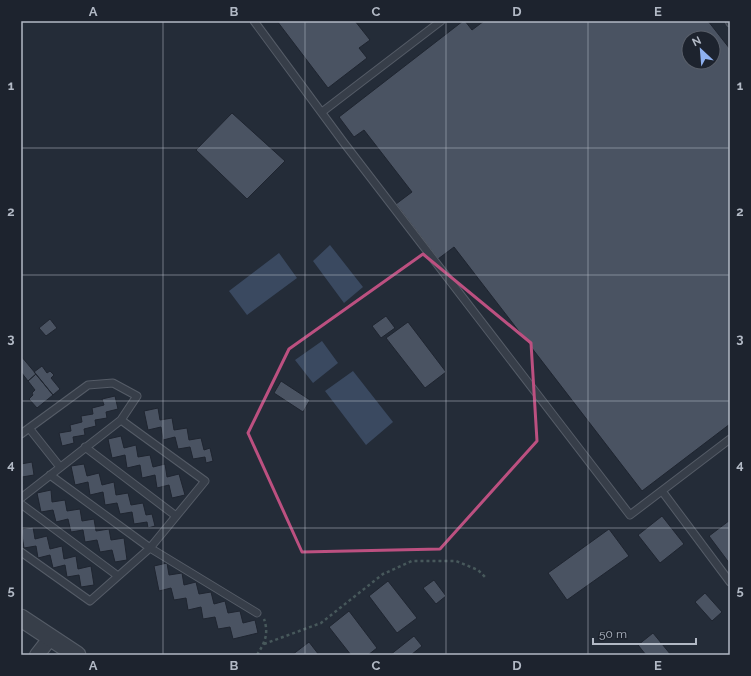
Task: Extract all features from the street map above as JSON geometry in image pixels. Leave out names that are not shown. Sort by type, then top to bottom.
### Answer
[{"type":"street","points":[[21,618],[77,655]]},
{"type":"street","points":[[37,655],[51,637]]},
{"type":"lane","points":[[254,21],[630,515],[730,439]]},
{"type":"lane","points":[[322,112],[441,21]]},
{"type":"lane","points":[[21,434],[88,385],[113,384],[137,396],[120,420],[21,498]]},
{"type":"lane","points":[[21,552],[90,601],[150,548],[205,481],[120,420]]},
{"type":"lane","points":[[29,428],[60,467]]},
{"type":"lane","points":[[86,447],[176,516]]},
{"type":"lane","points":[[50,475],[150,548],[258,613]]},
{"type":"lane","points":[[662,491],[730,582]]},
{"type":"lane","points":[[21,504],[118,576]]},
{"type":"path","points":[[264,644],[321,623],[383,574],[412,561],[456,561],[478,570],[486,578]]},
{"type":"path","points":[[257,655],[264,644],[268,630],[264,618],[258,613]]},
{"type":"highlighted area","points":[[423,254],[531,343],[537,441],[440,549],[302,552],[248,433],[289,349]]},
{"type":"water","points":[[330,245],[363,287],[344,303],[313,261]]},
{"type":"water","points":[[279,253],[297,278],[247,315],[229,291]]},
{"type":"water","points":[[322,341],[338,363],[313,383],[295,360]]},
{"type":"water","points":[[353,371],[393,422],[366,445],[325,391]]},
{"type":"building","points":[[277,21],[355,21],[370,40],[359,48],[367,58],[328,88]]},
{"type":"building","points":[[463,21],[465,21],[472,30],[484,21],[708,21],[715,30],[681,30],[681,70],[721,70],[721,38],[730,49],[730,424],[642,491],[454,247],[438,259],[396,204],[412,192],[364,130],[354,137],[339,117]]},
{"type":"building","points":[[232,113],[285,161],[247,199],[196,150]]},
{"type":"building","points":[[386,316],[395,328],[381,338],[372,326]]},
{"type":"building","points":[[50,319],[57,328],[46,336],[39,328]]},
{"type":"building","points":[[408,322],[446,372],[425,388],[386,338]]},
{"type":"building","points":[[21,356],[36,374],[28,381],[21,372]]},
{"type":"building","points":[[42,366],[47,373],[50,371],[54,375],[51,378],[60,389],[53,395],[34,372]]},
{"type":"building","points":[[36,374],[53,395],[37,408],[29,399],[35,390],[28,381]]},
{"type":"building","points":[[281,381],[310,400],[303,412],[274,393]]},
{"type":"building","points":[[115,396],[118,409],[106,412],[107,418],[95,420],[96,426],[84,429],[85,435],[73,437],[74,443],[62,446],[59,433],[71,431],[70,425],[82,422],[81,416],[93,414],[92,408],[104,405],[102,399]]},
{"type":"building","points":[[158,408],[160,420],[172,418],[174,430],[187,428],[189,440],[201,438],[204,450],[210,448],[213,461],[206,463],[205,457],[193,459],[190,447],[178,449],[175,437],[163,440],[161,427],[148,430],[144,411]]},
{"type":"building","points":[[121,436],[124,448],[136,445],[138,457],[150,455],[153,467],[165,464],[167,477],[179,474],[185,495],[172,498],[169,485],[157,488],[155,475],[142,478],[140,465],[127,468],[125,455],[112,458],[108,439]]},
{"type":"building","points":[[32,462],[34,475],[22,477],[23,484],[21,484],[21,464]]},
{"type":"building","points":[[84,464],[87,476],[99,473],[102,485],[114,482],[116,495],[128,493],[131,505],[143,503],[146,515],[152,514],[155,526],[148,528],[147,522],[134,524],[132,512],[120,514],[117,503],[105,505],[103,492],[90,495],[88,482],[75,485],[71,466]]},
{"type":"building","points":[[51,490],[52,502],[65,500],[67,511],[80,509],[82,521],[94,519],[96,531],[109,529],[111,540],[124,538],[127,560],[115,562],[112,550],[100,552],[97,540],[85,542],[83,530],[71,532],[68,519],[56,522],[53,510],[41,512],[37,493]]},
{"type":"building","points":[[662,516],[684,544],[660,563],[638,535]]},
{"type":"building","points":[[730,520],[730,564],[709,536]]},
{"type":"building","points":[[33,527],[35,539],[47,536],[50,549],[62,546],[64,559],[76,556],[78,569],[91,566],[94,585],[81,587],[79,575],[67,577],[65,565],[53,568],[50,555],[38,558],[36,546],[24,548],[21,529]]},
{"type":"building","points":[[609,529],[629,556],[567,600],[548,573]]},
{"type":"building","points":[[167,563],[169,575],[182,573],[184,585],[196,582],[199,594],[211,592],[214,604],[225,601],[228,613],[240,611],[243,623],[255,620],[258,633],[233,639],[230,627],[218,629],[215,617],[203,619],[201,607],[188,610],[186,598],[174,600],[171,588],[159,591],[154,566]]},
{"type":"building","points":[[434,580],[446,596],[436,604],[423,588]]},
{"type":"building","points":[[388,581],[417,618],[397,633],[369,596]]},
{"type":"building","points":[[705,593],[722,612],[712,621],[695,602]]},
{"type":"building","points":[[349,611],[377,648],[368,655],[351,655],[329,627]]},
{"type":"building","points":[[653,633],[671,655],[646,655],[638,645]]},
{"type":"building","points":[[414,636],[422,646],[411,655],[390,655]]},
{"type":"building","points":[[309,642],[319,655],[292,655]]}]
